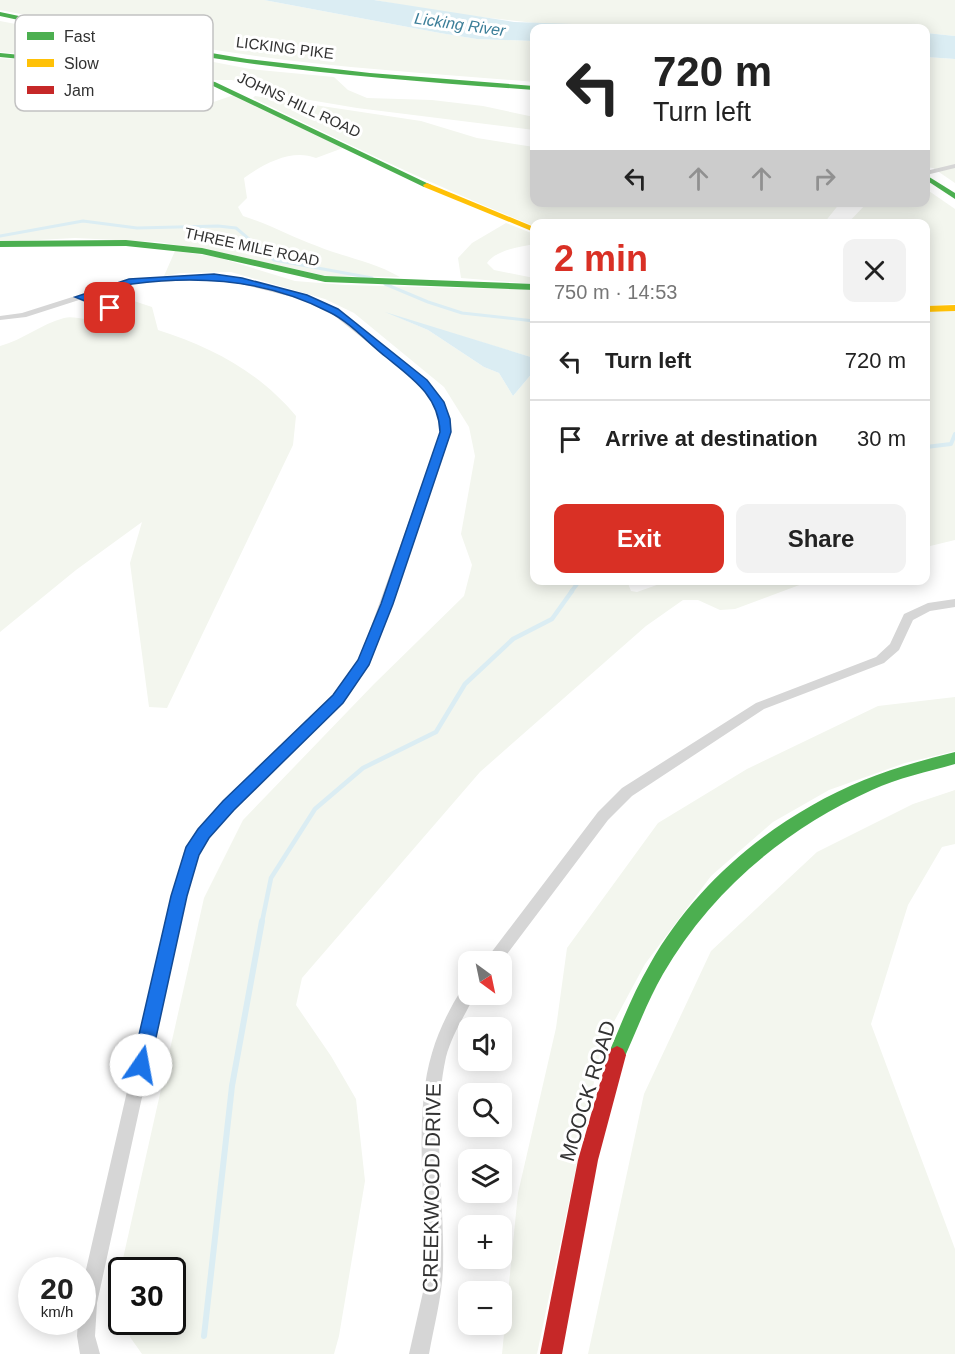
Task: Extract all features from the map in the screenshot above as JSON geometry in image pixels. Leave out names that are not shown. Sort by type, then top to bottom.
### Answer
[{"type":"main road","name":"LICKING PIKE","points":[[0,14],[15,17]]},
{"type":"main road","name":"JOHNS HILL ROAD","points":[[0,55],[15,56]]},
{"type":"main road","name":"LICKING PIKE","points":[[213,56],[340,71],[530,87]]},
{"type":"main road","name":"JOHNS HILL ROAD","points":[[213,83],[450,196],[530,228]]},
{"type":"main road","points":[[930,178],[955,197]]},
{"type":"main road","name":"THREE MILE ROAD","points":[[0,244],[94,242],[162,246],[231,257],[306,276],[344,280],[530,287]]},
{"type":"main road","points":[[930,309],[955,308]]},
{"type":"main road","name":"MOOCK ROAD","points":[[551,1354],[585,1172],[604,1100],[627,1029],[663,957],[707,897],[772,837],[803,816],[852,790],[955,758]]},
{"type":"street","points":[[930,174],[955,166]]},
{"type":"street","points":[[0,318],[23,315],[129,281],[214,277],[242,281],[310,299],[334,311],[424,383],[439,402],[445,419],[446,432],[387,604],[364,662],[338,699],[228,805],[191,852],[179,896],[88,1303],[86,1336],[90,1354]]},
{"type":"street","points":[[79,297],[110,308]]},
{"type":"street","points":[[499,951],[603,816],[627,792],[760,706],[880,660],[891,653],[902,636],[908,617],[928,607],[955,603]]},
{"type":"street","name":"CREEKWOOD DRIVE","points":[[419,1354],[432,1292],[435,1251],[432,1082],[439,1047],[450,1020],[460,1005]]},
{"type":"shaded area","points":[[0,0],[264,0],[477,39],[530,41],[530,82],[291,61],[213,49],[213,15],[26,15],[0,10]]},
{"type":"shaded area","points":[[374,0],[955,0],[955,36],[930,33],[930,24],[543,24],[453,14]]},
{"type":"shaded area","points":[[0,21],[15,24],[15,54],[0,52]]},
{"type":"shaded area","points":[[930,57],[955,59],[955,183],[930,168]]},
{"type":"shaded area","points":[[0,58],[15,59],[15,111],[213,111],[213,102],[234,95],[343,148],[316,158],[307,155],[288,156],[260,168],[244,178],[247,198],[238,207],[243,216],[400,277],[326,276],[218,252],[158,242],[75,238],[0,242]]},
{"type":"shaded area","points":[[213,62],[250,69],[334,77],[348,90],[367,98],[432,100],[483,106],[530,116],[530,130],[357,108],[262,92],[247,84],[232,80],[213,80]]},
{"type":"shaded area","points":[[255,96],[421,121],[477,138],[530,146],[530,207],[837,207],[827,219],[530,219],[530,224],[393,165],[253,98]]},
{"type":"shaded area","points":[[930,192],[955,209],[955,304],[930,306],[930,219],[852,219],[863,207],[930,207]]},
{"type":"shaded area","points":[[506,223],[530,232],[530,245],[502,252],[487,263],[494,270],[530,277],[530,284],[461,278],[458,258],[472,243]]},
{"type":"shaded area","points":[[175,251],[217,257],[295,281],[345,285],[530,290],[530,357],[395,316],[428,330],[484,367],[499,373],[513,396],[530,376],[530,585],[629,585],[631,591],[637,592],[657,585],[799,585],[735,609],[720,610],[698,600],[683,600],[646,626],[480,772],[302,978],[296,1005],[331,1056],[356,1099],[365,1181],[334,1354],[142,1354],[130,1335],[186,1335],[186,1257],[123,1257],[204,898],[243,820],[374,684],[464,596],[472,565],[461,534],[475,456],[469,427],[444,387],[354,313],[325,299],[231,272],[181,273],[164,276]]},
{"type":"shaded area","points":[[131,300],[152,307],[158,330],[197,344],[233,363],[266,386],[296,416],[293,445],[167,708],[149,707],[130,563],[142,522],[76,570],[0,632],[0,346],[64,318],[104,319],[133,312]]},
{"type":"shaded area","points":[[955,311],[955,540],[930,546],[930,312]]},
{"type":"shaded area","points":[[955,697],[955,751],[905,763],[829,790],[773,822],[711,876],[645,964],[602,1044],[537,1354],[502,1354],[504,1335],[512,1335],[512,1281],[509,1281],[518,1193],[556,1028],[567,948],[658,823],[747,769],[878,706]]},
{"type":"shaded area","points":[[955,790],[955,844],[942,847],[908,905],[871,1024],[955,1249],[955,1354],[588,1354],[644,1094],[711,951],[817,852],[913,804]]},
{"type":"water","name":"Licking River","points":[[264,0],[374,0],[514,22],[572,24],[530,24],[530,41],[477,39]]},
{"type":"water","points":[[930,33],[955,36],[955,59],[930,57]]},
{"type":"water","points":[[385,312],[530,357],[530,376],[513,396],[499,373],[484,367],[428,330]]},
{"type":"waterway","points":[[0,236],[83,221],[137,228],[218,226],[236,228],[274,260],[372,278]]},
{"type":"waterway","points":[[385,284],[462,313],[530,321]]},
{"type":"waterway","points":[[930,447],[951,444],[955,434]]},
{"type":"waterway","points":[[571,592],[576,585]]},
{"type":"waterway","points":[[262,922],[271,878],[315,809],[363,768],[436,732],[465,684],[513,639],[552,619],[572,591]]},
{"type":"waterway","points":[[204,1336],[232,1086],[262,921]]},
{"type":"traffic: fast","points":[[0,14],[15,17]]},
{"type":"traffic: fast","points":[[0,55],[15,56]]},
{"type":"traffic: fast","points":[[213,56],[370,75],[530,88]]},
{"type":"traffic: fast","points":[[213,83],[427,185]]},
{"type":"traffic: fast","points":[[930,180],[955,197]]},
{"type":"traffic: fast","points":[[0,244],[126,243],[202,251],[325,279],[530,287]]},
{"type":"traffic: fast","points":[[617,1055],[635,1010],[657,968],[683,929],[712,893],[746,860],[783,831],[824,806],[868,785],[955,758]]},
{"type":"traffic: slow","points":[[427,185],[530,228]]},
{"type":"traffic: slow","points":[[930,309],[955,308]]},
{"type":"traffic: jam","points":[[551,1354],[588,1160],[617,1055]]},
{"type":"route","points":[[110,308],[79,297],[129,281],[214,277],[242,281],[303,297],[328,307],[350,322],[424,383],[439,402],[445,419],[446,432],[387,604],[364,662],[338,699],[228,805],[191,852],[141,1065]]}]
